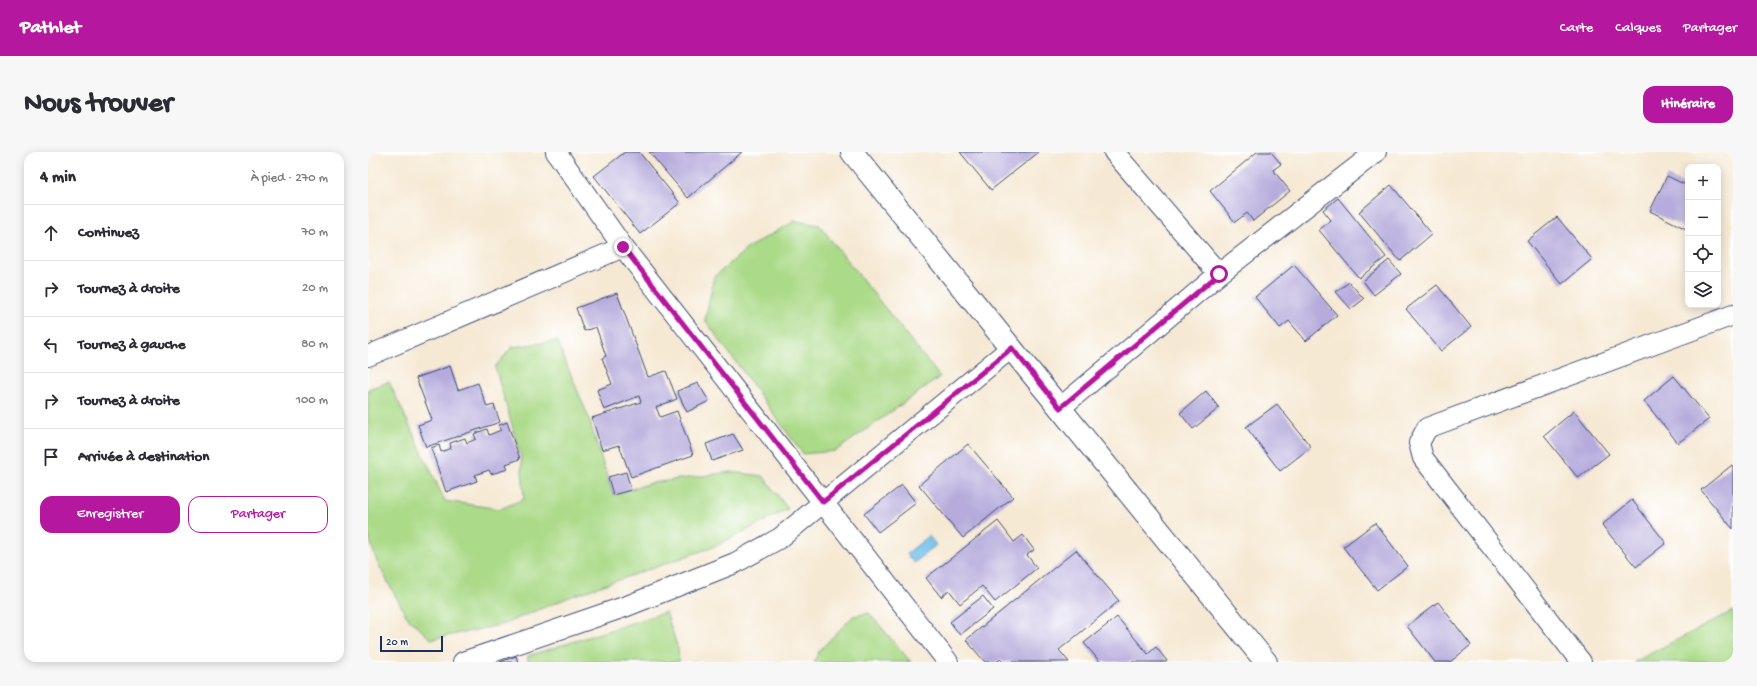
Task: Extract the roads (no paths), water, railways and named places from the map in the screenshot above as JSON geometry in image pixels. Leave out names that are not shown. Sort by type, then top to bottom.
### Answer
[{"type":"street","points":[[556,152],[623,247],[948,662]]},
{"type":"street","points":[[852,152],[1266,662]]},
{"type":"street","points":[[1114,152],[1219,274]]},
{"type":"street","points":[[1060,408],[1219,274],[1376,152]]},
{"type":"street","points":[[368,356],[623,247]]},
{"type":"street","points":[[1581,662],[1423,458],[1419,443],[1427,428],[1733,315]]},
{"type":"street","points":[[463,662],[627,606],[735,564],[780,538],[1012,348]]},
{"type":"water","points":[[929,536],[936,545],[914,563],[906,554]]}]
